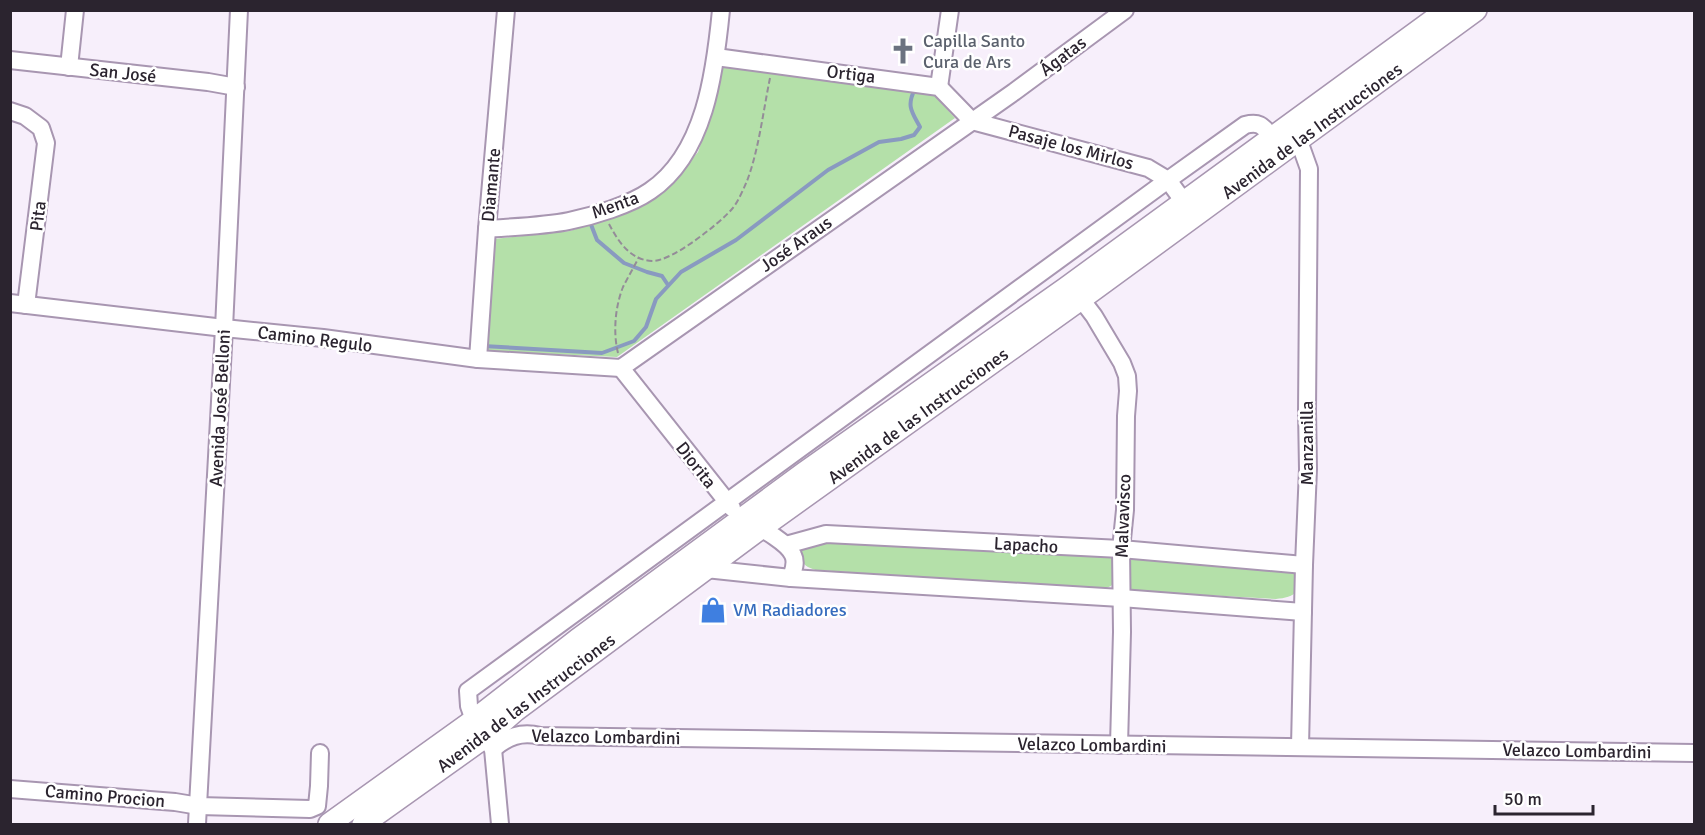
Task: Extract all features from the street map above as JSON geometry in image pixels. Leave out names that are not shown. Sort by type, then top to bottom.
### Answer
[{"type":"main road","name":"Avenida de las Instrucciones","points":[[363,825],[706,569],[751,524],[1447,10]]},
{"type":"main road","name":"Avenida de las Instrucciones","points":[[329,825],[484,736],[577,640],[1081,299],[1476,10]]},
{"type":"street","points":[[69,67],[75,10]]},
{"type":"street","name":"Avenida José Belloni","points":[[197,825],[239,10]]},
{"type":"street","name":"Diamante","points":[[478,359],[506,10]]},
{"type":"street","name":"Menta","points":[[487,229],[568,222],[627,204],[650,192],[669,175],[686,153],[698,129],[716,57],[722,10]]},
{"type":"street","points":[[950,10],[939,87],[972,121]]},
{"type":"street","name":"Ágatas","points":[[972,121],[1125,10]]},
{"type":"street","name":"Ortiga","points":[[716,57],[939,87]]},
{"type":"street","name":"San José","points":[[10,60],[236,87]]},
{"type":"street","name":"Pita","points":[[10,111],[25,116],[41,128],[46,143],[18,304]]},
{"type":"street","name":"Pasaje los Mirlos","points":[[972,121],[1148,168],[1168,180]]},
{"type":"street","name":"José Araus","points":[[619,362],[972,121]]},
{"type":"street","name":"Avenida de las Instrucciones","points":[[484,736],[469,706],[468,691],[1245,125],[1254,123],[1262,125],[1273,138]]},
{"type":"street","name":"Manzanilla","points":[[1299,141],[1308,169],[1308,469],[1300,747]]},
{"type":"street","points":[[1168,180],[1184,202]]},
{"type":"street","name":"Malvavisco","points":[[1081,299],[1094,316],[1122,363],[1127,376],[1125,510],[1121,549],[1122,632],[1119,746]]},
{"type":"street","name":"Camino Regulo","points":[[18,304],[323,338],[478,359],[619,362]]},
{"type":"street","name":"Diorita","points":[[619,362],[726,502],[751,524],[786,545]]},
{"type":"street","name":"Lapacho","points":[[786,545],[826,534],[1121,549],[1304,565]]},
{"type":"street","points":[[786,545],[794,556],[795,567],[791,578]]},
{"type":"street","points":[[706,569],[791,578],[1121,598],[1303,612]]},
{"type":"street","name":"Velazco Lombardini","points":[[484,736],[502,742],[512,736],[530,734],[1119,746],[1695,753]]},
{"type":"street","points":[[484,736],[500,825]]},
{"type":"street","name":"Camino Procion","points":[[10,789],[175,802],[199,806],[310,809],[316,806],[320,753]]},
{"type":"street","name":"Avenida José Belloni","points":[[199,806],[202,825]]},
{"type":"path","points":[[601,212],[616,238],[638,259],[653,262],[671,255],[699,238],[733,208],[747,180],[772,64]]},
{"type":"path","points":[[619,362],[615,342],[616,318],[622,289],[638,259]]},
{"type":"green space","points":[[722,65],[933,94],[955,118],[617,357],[487,351],[494,239],[570,231],[637,208],[673,182],[698,152],[711,113]]},
{"type":"green space","points":[[823,539],[1105,553],[1114,557],[1115,581],[1104,589],[818,570],[803,563],[801,552],[803,547]]},
{"type":"green space","points":[[1132,556],[1296,567],[1298,590],[1288,597],[1276,599],[1134,591],[1128,586],[1129,558]]},
{"type":"waterway","points":[[483,346],[602,353],[634,341],[646,327],[656,299],[681,272],[736,240],[828,170],[879,142],[914,135],[920,127],[911,105],[915,89]]},
{"type":"waterway","points":[[590,222],[597,240],[624,263],[662,276],[668,285]]},
{"type":"place","name":"Capilla Santo Cura de Ars","points":[[903,51]]},
{"type":"place","name":"VM Radiadores","points":[[713,610]]}]
